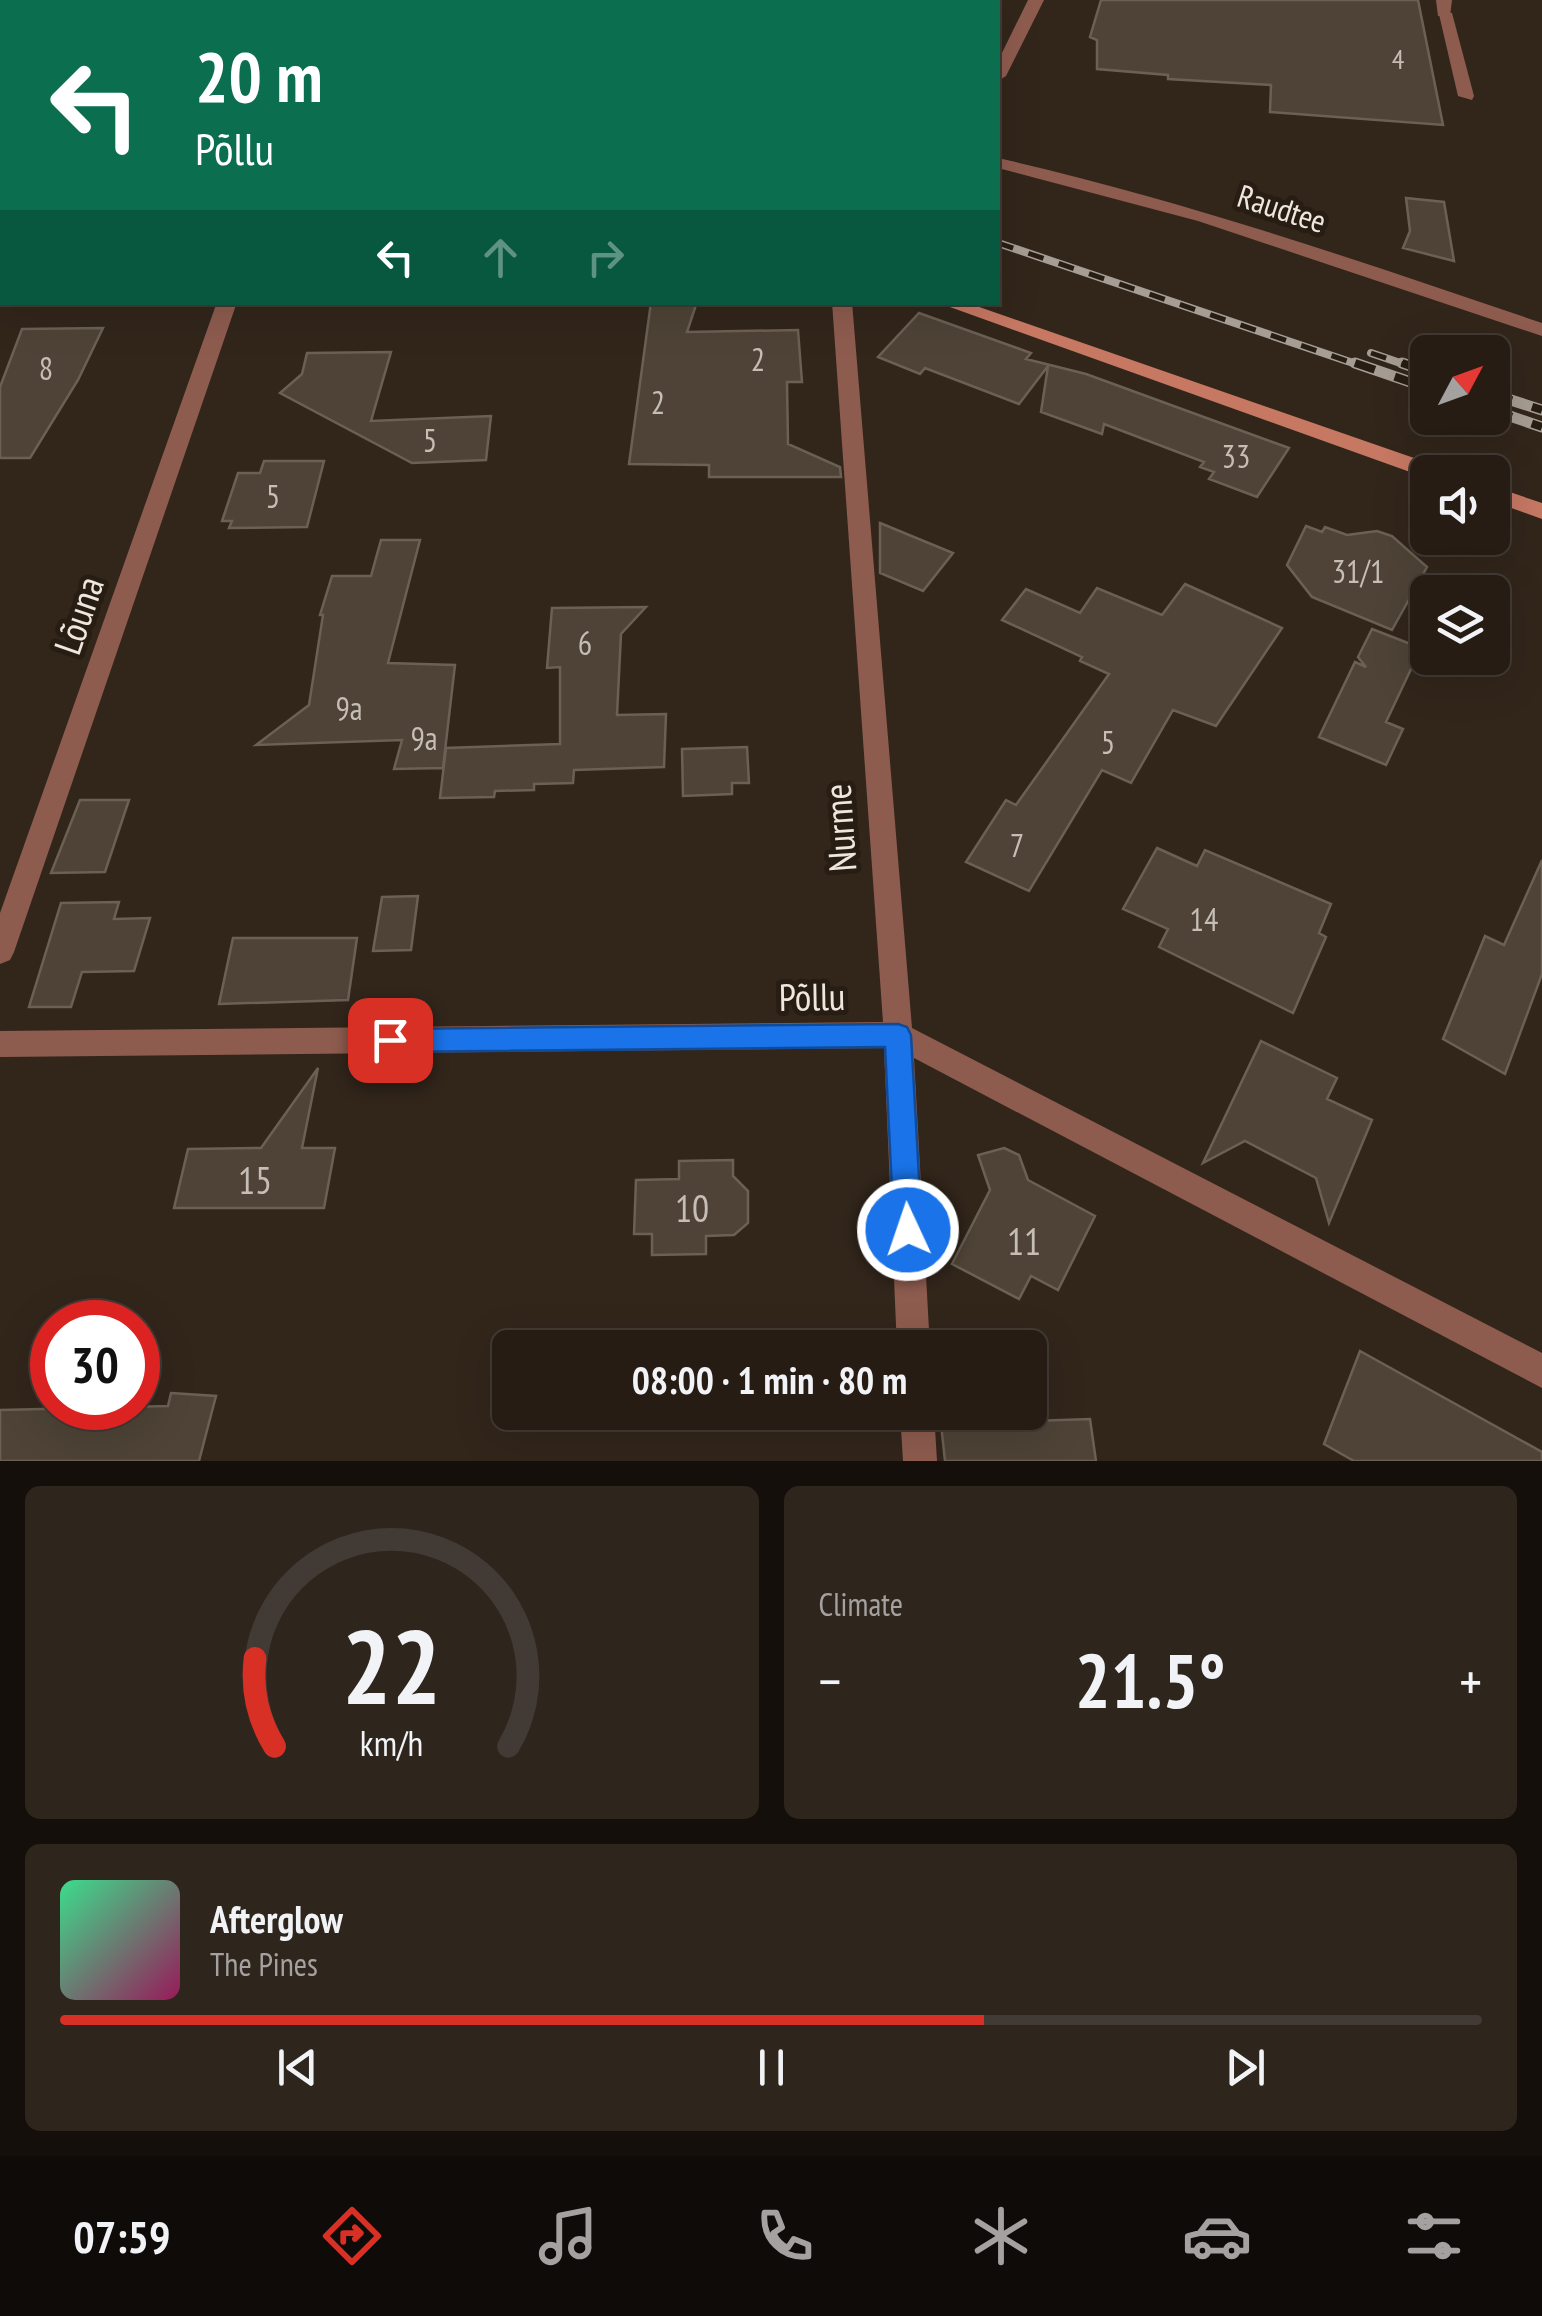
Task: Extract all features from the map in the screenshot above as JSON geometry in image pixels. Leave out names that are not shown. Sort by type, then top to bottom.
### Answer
[{"type":"street","points":[[1000,72],[1036,0]]},
{"type":"street","points":[[1444,6],[1466,96]]},
{"type":"street","name":"Raudtee","points":[[1000,163],[1088,182],[1229,223],[1542,330]]},
{"type":"street","name":"Lõuna","points":[[0,952],[226,305]]},
{"type":"street","name":"Nurme","points":[[842,305],[898,1035],[913,1330]]},
{"type":"street","points":[[953,305],[1410,464]]},
{"type":"street","points":[[1510,500],[1542,511]]},
{"type":"street","name":"Põllu","points":[[0,1044],[898,1035],[1542,1371]]},
{"type":"street","points":[[919,1430],[920,1461]]},
{"type":"building","points":[[1101,0],[1418,0],[1443,125],[1270,112],[1271,85],[1168,79],[1168,75],[1097,69],[1097,40],[1090,37]]},
{"type":"building","points":[[1406,198],[1444,202],[1454,261],[1403,248],[1410,231]]},
{"type":"building","points":[[651,305],[696,305],[687,332],[798,330],[802,382],[787,382],[788,444],[840,467],[841,477],[709,477],[709,465],[629,464]]},
{"type":"building","points":[[919,313],[1031,353],[1026,359],[1086,374],[1289,448],[1257,497],[1209,479],[1214,472],[1200,467],[1204,462],[1104,424],[1102,434],[1041,412],[1048,366],[1019,404],[925,368],[920,374],[878,357]]},
{"type":"building","points":[[103,328],[78,380],[30,458],[0,458],[0,387],[22,329]]},
{"type":"building","points":[[391,352],[371,421],[491,416],[486,460],[412,463],[280,393],[302,374],[307,353]]},
{"type":"building","points":[[264,461],[324,461],[307,527],[229,528],[232,521],[222,521],[238,473],[260,473]]},
{"type":"building","points":[[880,523],[953,553],[923,591],[880,573]]},
{"type":"building","points":[[1306,526],[1322,532],[1325,527],[1347,535],[1377,531],[1392,536],[1427,567],[1423,575],[1410,575],[1410,598],[1392,630],[1312,597],[1287,565]]},
{"type":"building","points":[[381,540],[420,540],[388,663],[455,665],[443,768],[394,769],[402,740],[256,745],[309,705],[320,615],[332,576],[371,576]]},
{"type":"building","points":[[1185,584],[1282,628],[1216,726],[1173,710],[1131,783],[1102,770],[1029,891],[966,862],[1006,800],[1016,805],[1109,674],[1080,661],[1082,657],[1002,620],[1026,589],[1080,613],[1097,588],[1162,615]]},
{"type":"building","points":[[646,607],[621,634],[617,715],[666,714],[664,767],[574,770],[573,783],[534,784],[534,790],[495,791],[494,797],[440,798],[446,748],[560,744],[560,667],[547,668],[552,608]]},
{"type":"building","points":[[1372,629],[1410,644],[1410,671],[1386,722],[1403,729],[1386,765],[1319,737],[1355,662],[1366,667],[1358,657]]},
{"type":"building","points":[[747,747],[749,783],[732,783],[732,794],[683,796],[682,749]]},
{"type":"building","points":[[80,800],[129,800],[105,872],[51,873]]},
{"type":"building","points":[[1157,848],[1197,866],[1205,850],[1331,904],[1319,933],[1326,937],[1293,1013],[1159,947],[1168,929],[1123,909]]},
{"type":"building","points":[[1542,860],[1542,974],[1505,1074],[1443,1039],[1485,936],[1504,945]]},
{"type":"building","points":[[418,896],[411,950],[373,951],[382,897]]},
{"type":"building","points":[[119,902],[114,919],[150,918],[134,971],[82,972],[71,1007],[29,1007],[61,903]]},
{"type":"building","points":[[233,938],[357,938],[348,1000],[219,1004]]},
{"type":"building","points":[[1261,1041],[1337,1078],[1327,1099],[1372,1120],[1329,1223],[1316,1178],[1245,1141],[1203,1163]]},
{"type":"building","points":[[318,1068],[302,1148],[335,1148],[324,1208],[174,1208],[188,1149],[261,1148]]},
{"type":"building","points":[[1004,1148],[1019,1155],[1028,1180],[1095,1216],[1058,1290],[1031,1276],[1019,1299],[952,1264],[990,1190],[978,1155]]},
{"type":"building","points":[[733,1160],[733,1176],[748,1191],[748,1223],[734,1235],[706,1236],[706,1254],[652,1255],[652,1234],[634,1234],[636,1180],[679,1179],[679,1161]]},
{"type":"building","points":[[1360,1351],[1542,1452],[1542,1461],[1354,1461],[1324,1444]]},
{"type":"building","points":[[171,1393],[216,1396],[199,1461],[0,1461],[0,1410],[30,1409],[30,1430],[160,1430],[160,1406],[168,1406]]},
{"type":"building","points":[[1090,1419],[1096,1461],[945,1461],[942,1430],[1047,1430],[1047,1420]]},
{"type":"railway","points":[[1000,244],[1362,366]]},
{"type":"railway","points":[[1371,353],[1409,366]]},
{"type":"railway","points":[[1355,363],[1410,382]]},
{"type":"railway","points":[[1402,363],[1410,366]]},
{"type":"railway","points":[[1510,400],[1542,410]]},
{"type":"railway","points":[[1510,416],[1542,427]]},
{"type":"route","points":[[390,1040],[898,1035],[908,1230]]}]
